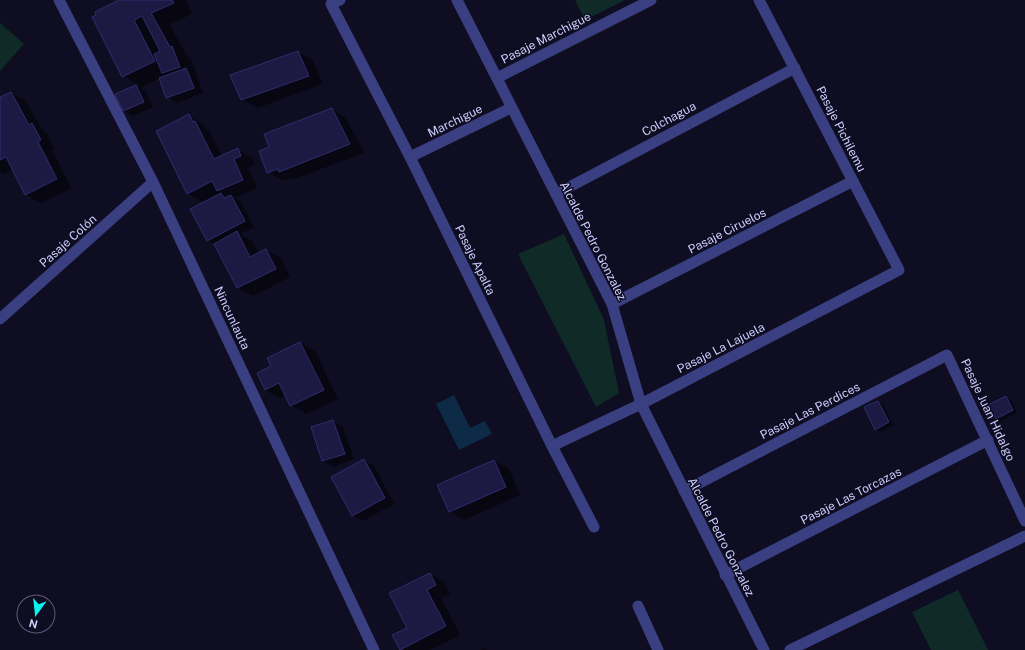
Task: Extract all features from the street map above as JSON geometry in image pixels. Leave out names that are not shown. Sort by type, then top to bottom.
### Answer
[{"type":"street","name":"Nincunlauta","points":[[59,0],[153,182],[374,650]]},
{"type":"street","name":"Alcalde Pedro Gonzalez","points":[[457,0],[612,304],[641,404],[725,575],[764,650]]},
{"type":"street","name":"Pasaje Marchigue","points":[[496,78],[651,0]]},
{"type":"street","name":"Pasaje Pichilemu","points":[[759,0],[900,270]]},
{"type":"street","name":"Pasaje Apalta","points":[[336,2],[410,158],[552,446],[594,527]]},
{"type":"street","name":"Colchagua","points":[[556,194],[795,68]]},
{"type":"street","name":"Marchigue","points":[[410,158],[511,108]]},
{"type":"street","name":"Pasaje Ciruelos","points":[[612,304],[853,181]]},
{"type":"street","name":"Pasaje Colón","points":[[0,319],[153,182]]},
{"type":"street","name":"Pasaje La Lajuela","points":[[552,446],[641,404],[900,270]]},
{"type":"street","name":"Pasaje Juan Hidalgo","points":[[947,355],[1025,521]]},
{"type":"street","name":"Pasaje Las Perdices","points":[[684,491],[947,355]]},
{"type":"street","name":"Pasaje Las Torcazas","points":[[725,575],[988,440]]},
{"type":"street","points":[[790,650],[1025,536]]},
{"type":"street","points":[[638,606],[658,650]]},
{"type":"green space","points":[[575,0],[625,0],[585,20]]},
{"type":"green space","points":[[0,23],[24,44],[0,71]]},
{"type":"green space","points":[[564,234],[604,320],[619,393],[596,407],[518,254]]},
{"type":"green space","points":[[958,590],[988,650],[931,650],[912,612]]},
{"type":"water","points":[[454,395],[470,428],[485,421],[492,434],[459,450],[436,404]]},
{"type":"building","points":[[119,0],[172,0],[174,3],[151,13],[170,47],[172,46],[180,67],[162,73],[154,54],[160,51],[142,16],[134,20],[155,61],[122,77],[92,17],[96,15],[95,12]]},
{"type":"building","points":[[298,51],[309,76],[241,100],[230,75]]},
{"type":"building","points":[[186,68],[194,88],[166,98],[159,78]]},
{"type":"building","points":[[136,85],[144,102],[123,111],[115,94]]},
{"type":"building","points":[[11,92],[29,125],[32,123],[41,140],[38,142],[57,179],[25,195],[6,157],[0,160],[0,97]]},
{"type":"building","points":[[332,108],[350,144],[279,172],[278,169],[267,173],[259,151],[269,147],[264,134]]},
{"type":"building","points":[[189,114],[193,122],[195,121],[214,159],[238,148],[241,156],[234,159],[243,180],[217,191],[212,181],[187,194],[156,131]]},
{"type":"building","points":[[221,193],[224,198],[231,195],[245,221],[207,241],[190,209]]},
{"type":"building","points":[[237,231],[250,257],[266,249],[276,269],[237,288],[214,244]]},
{"type":"building","points":[[300,342],[324,390],[290,406],[279,383],[265,390],[257,373],[271,366],[267,358]]},
{"type":"building","points":[[1006,396],[1013,410],[996,419],[988,405]]},
{"type":"building","points":[[878,401],[889,422],[875,430],[864,407]]},
{"type":"building","points":[[333,420],[345,454],[322,461],[311,427]]},
{"type":"building","points":[[364,459],[385,498],[352,516],[331,477]]},
{"type":"building","points":[[494,460],[506,487],[449,512],[437,485]]},
{"type":"building","points":[[430,573],[436,585],[427,590],[446,626],[400,650],[392,635],[407,628],[389,593]]}]
